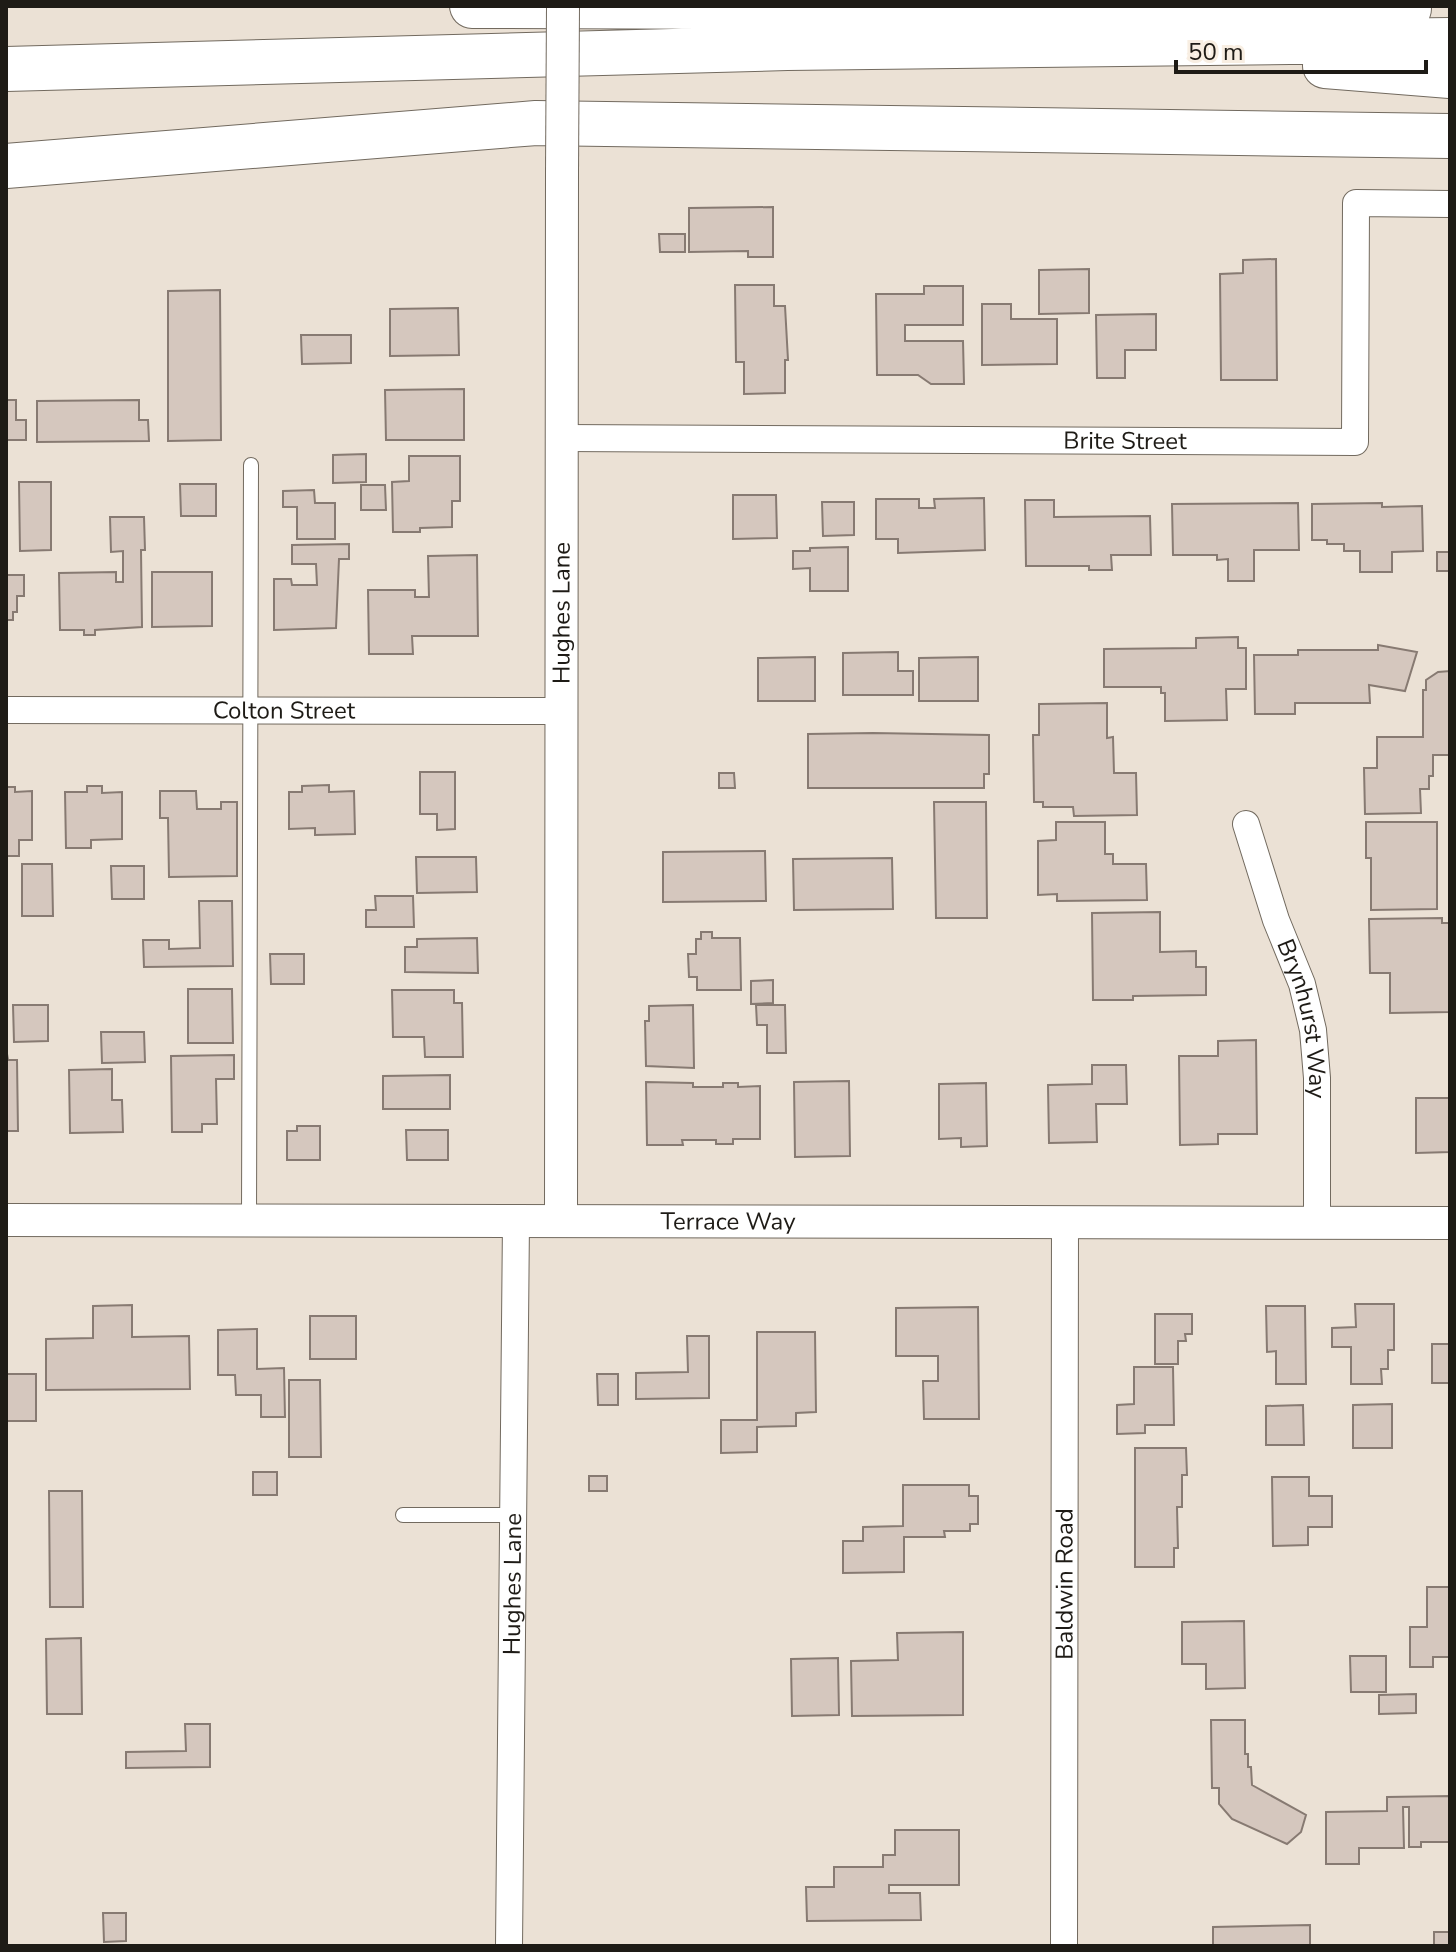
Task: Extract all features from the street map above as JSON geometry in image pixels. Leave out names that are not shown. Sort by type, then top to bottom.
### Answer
[{"type":"highway","points":[[472,6],[1450,9]]},
{"type":"highway","points":[[6,69],[723,49],[1450,40]]},
{"type":"highway","points":[[1186,42],[1219,56],[1450,76]]},
{"type":"highway","points":[[6,166],[536,123],[1450,136]]},
{"type":"street","name":"Hughes Lane","points":[[561,1221],[563,6]]},
{"type":"street","name":"Brite Street","points":[[561,438],[1355,442],[1356,203],[1450,204]]},
{"type":"street","name":"Colton Street","points":[[6,710],[561,711]]},
{"type":"street","name":"Brynhurst Way","points":[[1246,824],[1276,920],[1302,984],[1313,1030],[1317,1078],[1317,1223]]},
{"type":"street","name":"Terrace Way","points":[[6,1220],[1450,1223]]},
{"type":"street","name":"Hughes Lane","points":[[509,1946],[516,1221]]},
{"type":"street","name":"Baldwin Road","points":[[1064,1946],[1065,1222]]},
{"type":"lane","points":[[249,1221],[251,465]]},
{"type":"lane","points":[[403,1515],[513,1515]]},
{"type":"building","points":[[773,207],[773,257],[748,257],[748,251],[689,252],[689,208]]},
{"type":"building","points":[[659,234],[685,234],[685,252],[660,252]]},
{"type":"building","points":[[1276,259],[1277,380],[1221,380],[1220,274],[1243,273],[1243,260]]},
{"type":"building","points":[[1089,269],[1089,313],[1039,314],[1039,270]]},
{"type":"building","points":[[735,285],[774,285],[774,306],[785,306],[788,360],[785,360],[785,393],[744,394],[744,362],[736,362]]},
{"type":"building","points":[[924,286],[963,286],[963,325],[905,325],[905,341],[963,341],[964,384],[931,384],[918,375],[877,375],[876,294],[924,294]]},
{"type":"building","points":[[220,290],[221,440],[168,441],[168,291]]},
{"type":"building","points":[[982,304],[1011,304],[1011,319],[1057,319],[1057,364],[982,365]]},
{"type":"building","points":[[458,308],[459,355],[390,356],[390,309]]},
{"type":"building","points":[[1156,314],[1156,350],[1125,350],[1125,378],[1097,378],[1096,315]]},
{"type":"building","points":[[301,335],[351,335],[351,363],[302,364]]},
{"type":"building","points":[[464,389],[464,440],[386,440],[385,390]]},
{"type":"building","points":[[6,400],[16,400],[16,420],[26,420],[26,440],[6,440]]},
{"type":"building","points":[[139,400],[139,420],[148,420],[149,441],[37,442],[37,401]]},
{"type":"building","points":[[366,454],[366,482],[333,483],[333,455]]},
{"type":"building","points":[[409,456],[460,456],[460,501],[452,501],[452,527],[393,532],[392,482],[409,481]]},
{"type":"building","points":[[19,482],[51,482],[51,550],[20,551]]},
{"type":"building","points":[[180,484],[216,484],[216,516],[181,516]]},
{"type":"building","points":[[361,485],[385,485],[386,510],[361,510]]},
{"type":"building","points":[[314,490],[315,503],[335,503],[335,539],[297,539],[297,507],[283,507],[283,491]]},
{"type":"building","points":[[733,495],[776,495],[777,538],[733,539]]},
{"type":"building","points":[[984,498],[985,550],[898,553],[898,539],[876,539],[876,499],[919,499],[919,508],[935,508],[934,499]]},
{"type":"building","points":[[1025,500],[1054,500],[1054,517],[1150,516],[1151,555],[1111,555],[1112,570],[1089,570],[1089,566],[1026,566]]},
{"type":"building","points":[[822,502],[854,502],[854,535],[823,536]]},
{"type":"building","points":[[1298,503],[1299,550],[1254,550],[1254,581],[1228,581],[1228,559],[1217,560],[1217,555],[1173,555],[1172,504]]},
{"type":"building","points":[[1382,503],[1382,507],[1422,506],[1423,551],[1392,552],[1392,572],[1360,572],[1360,551],[1344,551],[1344,544],[1312,540],[1312,504]]},
{"type":"building","points":[[110,517],[144,517],[142,627],[95,630],[95,635],[84,635],[84,630],[60,630],[59,573],[116,572],[116,582],[123,582],[123,551],[111,552]]},
{"type":"building","points":[[349,544],[349,559],[339,559],[336,628],[274,630],[274,579],[291,579],[292,585],[317,585],[316,564],[292,564],[292,545]]},
{"type":"building","points":[[848,547],[848,591],[810,591],[810,568],[793,569],[793,551]]},
{"type":"building","points":[[1437,552],[1450,552],[1450,571],[1437,571]]},
{"type":"building","points":[[477,555],[478,636],[412,636],[413,654],[369,654],[368,590],[415,590],[415,597],[429,597],[428,556]]},
{"type":"building","points":[[152,572],[212,572],[212,626],[152,627]]},
{"type":"building","points":[[6,575],[24,575],[24,596],[17,596],[17,612],[13,612],[13,620],[6,620]]},
{"type":"building","points":[[1238,637],[1238,648],[1246,648],[1246,689],[1226,689],[1227,720],[1165,721],[1165,693],[1161,693],[1161,687],[1104,687],[1104,649],[1196,648],[1196,638]]},
{"type":"building","points":[[1378,645],[1417,652],[1405,691],[1369,685],[1370,703],[1295,703],[1295,714],[1255,714],[1254,655],[1298,655],[1298,650],[1378,650]]},
{"type":"building","points":[[898,652],[898,671],[913,671],[913,695],[843,695],[843,653]]},
{"type":"building","points":[[815,657],[815,701],[758,701],[758,658]]},
{"type":"building","points":[[978,657],[978,701],[919,701],[919,658]]},
{"type":"building","points":[[1450,671],[1450,755],[1433,755],[1433,776],[1429,776],[1429,789],[1420,789],[1421,813],[1365,814],[1364,768],[1377,768],[1377,737],[1423,737],[1423,690],[1426,690],[1426,680],[1438,672]]},
{"type":"building","points":[[1107,703],[1107,738],[1113,737],[1114,773],[1136,773],[1137,815],[1074,816],[1073,807],[1043,807],[1043,802],[1034,802],[1033,735],[1039,735],[1039,704]]},
{"type":"building","points":[[808,734],[989,735],[989,774],[984,774],[984,788],[808,788]]},
{"type":"building","points":[[420,772],[455,772],[455,829],[437,830],[437,814],[420,814]]},
{"type":"building","points":[[719,773],[734,773],[735,788],[719,788]]},
{"type":"building","points":[[329,785],[329,792],[354,791],[355,834],[315,835],[315,828],[289,829],[289,792],[302,792],[302,786]]},
{"type":"building","points":[[87,786],[102,786],[102,793],[122,792],[122,839],[91,840],[91,848],[66,848],[65,792],[87,792]]},
{"type":"building","points":[[6,787],[15,787],[15,792],[32,791],[32,840],[19,840],[19,856],[6,856]]},
{"type":"building","points":[[160,791],[196,791],[197,809],[221,809],[221,802],[237,802],[237,876],[169,877],[168,818],[160,818]]},
{"type":"building","points":[[934,802],[986,802],[987,918],[936,918]]},
{"type":"building","points":[[1056,822],[1105,822],[1105,854],[1113,854],[1113,864],[1146,864],[1147,900],[1057,901],[1057,894],[1038,895],[1038,841],[1056,840]]},
{"type":"building","points":[[1366,822],[1437,822],[1437,909],[1371,910],[1371,858],[1366,858]]},
{"type":"building","points":[[765,851],[766,901],[663,902],[663,852]]},
{"type":"building","points":[[416,857],[476,857],[477,892],[417,893]]},
{"type":"building","points":[[892,858],[893,909],[794,910],[793,859]]},
{"type":"building","points":[[22,864],[52,864],[53,916],[22,916]]},
{"type":"building","points":[[111,866],[144,866],[144,899],[112,899]]},
{"type":"building","points":[[375,896],[413,896],[414,927],[366,927],[366,910],[376,910]]},
{"type":"building","points":[[199,901],[232,901],[233,966],[144,967],[143,940],[169,940],[169,949],[200,948]]},
{"type":"building","points":[[1160,912],[1160,952],[1196,951],[1196,967],[1206,967],[1206,995],[1093,1000],[1092,913]]},
{"type":"building","points":[[1442,918],[1442,923],[1450,923],[1450,1012],[1390,1013],[1390,973],[1370,973],[1369,919]]},
{"type":"building","points":[[701,932],[712,932],[712,938],[740,938],[741,990],[697,990],[697,977],[689,977],[688,954],[696,954],[696,939],[701,939]]},
{"type":"building","points":[[477,938],[478,973],[405,972],[405,947],[417,947],[417,939]]},
{"type":"building","points":[[270,954],[304,954],[304,984],[271,984]]},
{"type":"building","points":[[773,980],[773,1003],[751,1004],[751,981]]},
{"type":"building","points":[[188,989],[232,989],[233,1043],[188,1043]]},
{"type":"building","points":[[392,990],[454,990],[454,1003],[462,1003],[463,1057],[425,1057],[424,1037],[393,1037]]},
{"type":"building","points":[[13,1005],[48,1005],[48,1041],[14,1042]]},
{"type":"building","points":[[693,1005],[694,1068],[646,1066],[645,1021],[649,1021],[649,1006]]},
{"type":"building","points":[[756,1005],[785,1005],[786,1053],[767,1053],[767,1025],[757,1025]]},
{"type":"building","points":[[101,1032],[144,1032],[145,1062],[102,1063]]},
{"type":"building","points":[[1256,1040],[1257,1134],[1218,1134],[1218,1144],[1180,1145],[1179,1056],[1218,1056],[1218,1041]]},
{"type":"building","points":[[6,1048],[8,1060],[17,1060],[18,1131],[6,1131]]},
{"type":"building","points":[[234,1055],[234,1079],[216,1079],[217,1124],[202,1124],[202,1132],[172,1132],[171,1056]]},
{"type":"building","points":[[1092,1065],[1126,1065],[1127,1104],[1096,1104],[1097,1142],[1049,1143],[1048,1085],[1092,1084]]},
{"type":"building","points":[[112,1069],[112,1100],[122,1100],[123,1132],[70,1133],[69,1070]]},
{"type":"building","points":[[450,1075],[450,1109],[383,1109],[383,1076]]},
{"type":"building","points":[[849,1081],[850,1156],[795,1157],[794,1082]]},
{"type":"building","points":[[646,1082],[693,1083],[693,1087],[723,1087],[723,1083],[738,1083],[738,1087],[760,1086],[760,1139],[733,1139],[733,1144],[716,1144],[716,1140],[682,1140],[683,1145],[647,1145]]},
{"type":"building","points":[[986,1083],[987,1146],[961,1147],[961,1138],[939,1139],[939,1084]]},
{"type":"building","points":[[1416,1098],[1450,1098],[1450,1152],[1416,1153]]},
{"type":"building","points":[[297,1126],[320,1126],[320,1160],[287,1160],[287,1131],[297,1131]]},
{"type":"building","points":[[406,1130],[448,1130],[448,1160],[407,1160]]},
{"type":"building","points":[[1355,1304],[1394,1304],[1394,1350],[1388,1350],[1388,1369],[1381,1369],[1382,1384],[1351,1384],[1351,1347],[1332,1347],[1332,1328],[1356,1327]]},
{"type":"building","points":[[132,1305],[132,1337],[189,1336],[190,1389],[46,1390],[46,1339],[93,1338],[93,1306]]},
{"type":"building","points":[[1266,1306],[1305,1306],[1306,1384],[1276,1384],[1276,1351],[1267,1352]]},
{"type":"building","points":[[978,1307],[979,1419],[924,1419],[923,1381],[938,1381],[938,1356],[896,1356],[896,1308]]},
{"type":"building","points":[[1155,1314],[1192,1314],[1192,1334],[1185,1334],[1186,1341],[1178,1341],[1178,1364],[1155,1364]]},
{"type":"building","points":[[310,1316],[356,1316],[356,1359],[310,1359]]},
{"type":"building","points":[[257,1329],[257,1369],[284,1368],[285,1417],[261,1417],[261,1395],[236,1395],[235,1375],[218,1375],[218,1330]]},
{"type":"building","points":[[757,1332],[815,1332],[816,1412],[796,1413],[796,1426],[757,1427],[757,1452],[721,1453],[721,1420],[757,1420]]},
{"type":"building","points":[[687,1336],[709,1336],[709,1398],[636,1399],[636,1373],[688,1372]]},
{"type":"building","points":[[1432,1344],[1450,1344],[1450,1383],[1432,1383]]},
{"type":"building","points":[[1134,1367],[1173,1367],[1174,1425],[1145,1425],[1145,1433],[1117,1434],[1117,1405],[1134,1404]]},
{"type":"building","points":[[6,1374],[36,1374],[36,1421],[6,1421]]},
{"type":"building","points":[[597,1374],[618,1374],[618,1405],[598,1405]]},
{"type":"building","points":[[289,1380],[320,1380],[321,1457],[289,1457]]},
{"type":"building","points":[[1392,1404],[1392,1448],[1353,1448],[1353,1405]]},
{"type":"building","points":[[1303,1405],[1304,1445],[1266,1445],[1266,1406]]},
{"type":"building","points":[[1135,1448],[1186,1448],[1187,1475],[1182,1475],[1182,1507],[1177,1507],[1178,1548],[1174,1548],[1174,1567],[1135,1567]]},
{"type":"building","points":[[253,1472],[277,1472],[277,1495],[253,1495]]},
{"type":"building","points":[[589,1476],[607,1476],[607,1491],[589,1491]]},
{"type":"building","points":[[1272,1477],[1309,1477],[1309,1496],[1332,1496],[1332,1527],[1308,1527],[1308,1545],[1273,1546]]},
{"type":"building","points":[[903,1485],[969,1485],[969,1496],[978,1496],[978,1524],[970,1524],[970,1531],[944,1531],[945,1537],[904,1537],[904,1572],[843,1573],[843,1541],[863,1541],[863,1527],[903,1526]]},
{"type":"building","points":[[49,1491],[82,1491],[83,1607],[50,1607]]},
{"type":"building","points":[[1427,1587],[1450,1587],[1450,1657],[1433,1657],[1433,1667],[1410,1667],[1410,1627],[1427,1627]]},
{"type":"building","points":[[1244,1621],[1245,1688],[1206,1689],[1206,1664],[1182,1664],[1182,1622]]},
{"type":"building","points":[[963,1632],[963,1715],[852,1716],[851,1661],[898,1660],[897,1633]]},
{"type":"building","points":[[81,1638],[82,1714],[47,1714],[46,1639]]},
{"type":"building","points":[[1350,1656],[1386,1656],[1386,1692],[1351,1692]]},
{"type":"building","points":[[838,1658],[839,1715],[792,1716],[791,1659]]},
{"type":"building","points":[[1416,1694],[1416,1713],[1379,1714],[1379,1695]]},
{"type":"building","points":[[1211,1720],[1245,1720],[1245,1754],[1248,1754],[1248,1767],[1251,1767],[1252,1785],[1306,1815],[1301,1832],[1287,1844],[1232,1819],[1219,1804],[1219,1788],[1212,1788]]},
{"type":"building","points":[[185,1724],[210,1724],[210,1767],[126,1768],[126,1752],[186,1751]]},
{"type":"building","points":[[1450,1796],[1450,1842],[1421,1842],[1421,1847],[1409,1847],[1409,1807],[1403,1807],[1404,1848],[1359,1848],[1359,1864],[1326,1864],[1326,1812],[1387,1811],[1387,1797]]},
{"type":"building","points":[[895,1830],[959,1830],[959,1885],[889,1885],[889,1893],[920,1893],[921,1920],[807,1921],[806,1887],[834,1887],[834,1867],[883,1867],[883,1855],[895,1855]]},
{"type":"building","points":[[103,1913],[126,1913],[126,1941],[104,1942]]},
{"type":"building","points":[[1310,1925],[1310,1946],[1213,1946],[1213,1927]]},
{"type":"building","points":[[1434,1932],[1450,1932],[1450,1946],[1434,1946]]}]
